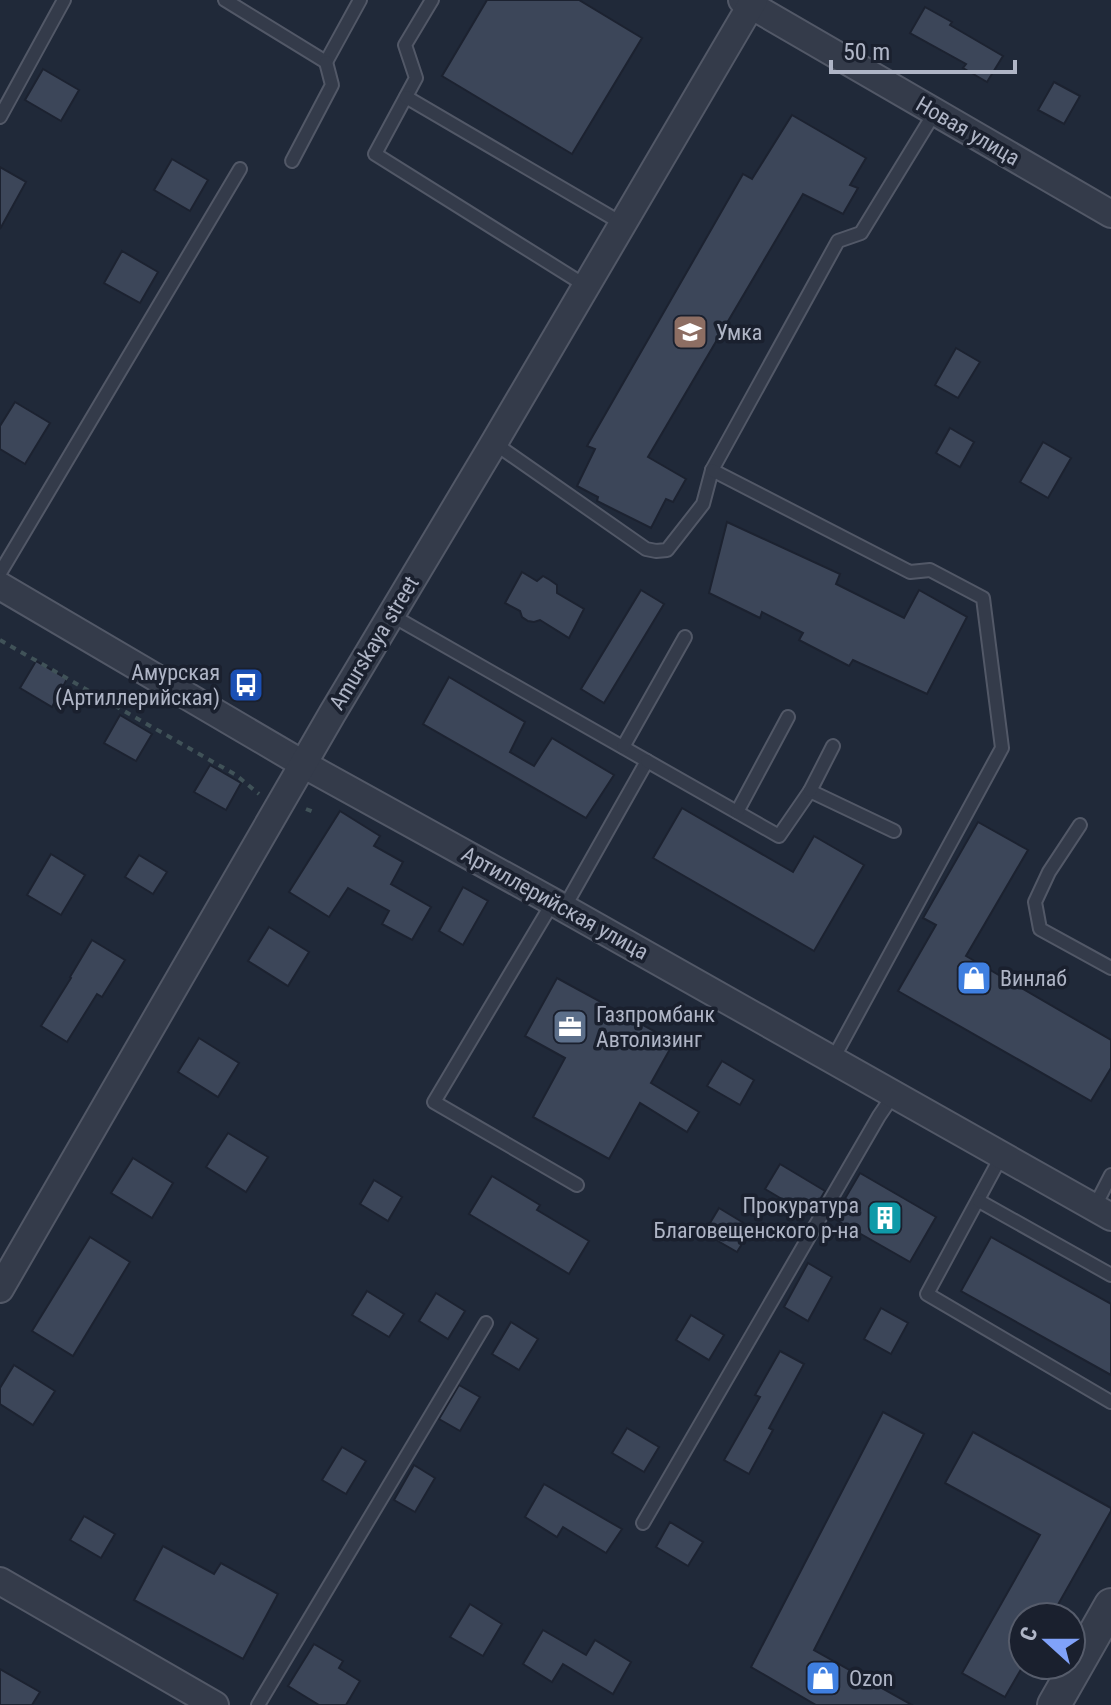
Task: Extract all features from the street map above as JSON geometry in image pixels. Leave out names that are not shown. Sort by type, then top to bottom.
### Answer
[{"type":"street","name":"Новая улица","points":[[749,2],[1111,214]]},
{"type":"street","name":"Amurskaya street","points":[[0,1289],[303,764],[623,224],[749,2]]},
{"type":"street","name":"Артиллерийская улица","points":[[0,586],[303,764],[1102,1212]]},
{"type":"street","points":[[0,1581],[215,1705]]},
{"type":"street","points":[[1054,1705],[1111,1605]]},
{"type":"lane","points":[[0,117],[64,0]]},
{"type":"lane","points":[[225,0],[326,62]]},
{"type":"lane","points":[[292,161],[332,85],[326,62],[360,0]]},
{"type":"lane","points":[[432,0],[405,45],[416,78],[375,154],[586,286]]},
{"type":"lane","points":[[406,97],[623,224]]},
{"type":"lane","points":[[494,443],[646,549],[667,550],[703,504],[712,470],[838,241],[861,233],[935,112]]},
{"type":"lane","points":[[0,573],[240,169]]},
{"type":"lane","points":[[712,470],[910,572],[930,570],[983,598],[1002,748],[833,1059]]},
{"type":"lane","points":[[391,615],[779,836],[810,791],[833,746]]},
{"type":"lane","points":[[623,747],[685,637]]},
{"type":"lane","points":[[737,812],[788,717]]},
{"type":"lane","points":[[577,1185],[434,1102],[647,761]]},
{"type":"lane","points":[[810,791],[894,831]]},
{"type":"lane","points":[[1080,825],[1049,872],[1035,902],[1040,929],[1111,968]]},
{"type":"lane","points":[[643,1523],[894,1094]]},
{"type":"lane","points":[[1002,1155],[927,1294],[1111,1402]]},
{"type":"lane","points":[[1102,1212],[1111,1175]]},
{"type":"lane","points":[[979,1201],[1111,1275]]},
{"type":"lane","points":[[258,1705],[486,1323]]},
{"type":"path","points":[[0,640],[236,775],[260,794],[316,813]]},
{"type":"building","points":[[487,0],[579,0],[642,38],[572,154],[442,76]]},
{"type":"building","points":[[925,7],[1003,56],[987,82],[963,68],[966,64],[910,33]]},
{"type":"building","points":[[43,69],[79,90],[61,121],[25,100]]},
{"type":"building","points":[[1054,82],[1080,96],[1064,124],[1038,110]]},
{"type":"building","points":[[792,115],[866,158],[850,185],[858,188],[843,214],[803,194],[648,457],[686,479],[673,502],[666,499],[651,528],[597,501],[598,497],[577,486],[595,449],[587,446],[743,174],[752,179]]},
{"type":"building","points":[[172,159],[208,180],[190,211],[154,190]]},
{"type":"building","points":[[0,167],[26,182],[0,229]]},
{"type":"building","points":[[122,251],[158,272],[140,303],[104,283]]},
{"type":"building","points":[[956,348],[980,362],[958,398],[935,385]]},
{"type":"building","points":[[15,402],[50,423],[25,464],[0,449],[0,426]]},
{"type":"building","points":[[950,428],[974,442],[960,467],[936,453]]},
{"type":"building","points":[[1043,442],[1071,458],[1048,498],[1020,482]]},
{"type":"building","points":[[727,522],[840,574],[836,584],[904,618],[919,590],[967,617],[927,694],[853,660],[849,666],[799,640],[803,633],[762,612],[760,618],[709,593]]},
{"type":"building","points":[[522,572],[537,581],[543,576],[550,580],[557,585],[557,593],[584,609],[569,638],[540,620],[528,621],[520,611],[505,603]]},
{"type":"building","points":[[641,590],[664,604],[604,703],[581,689]]},
{"type":"building","points":[[36,661],[67,679],[52,707],[20,688]]},
{"type":"building","points":[[449,677],[525,722],[510,752],[534,766],[552,738],[614,775],[586,818],[423,724]]},
{"type":"building","points":[[120,715],[152,734],[136,761],[104,743]]},
{"type":"building","points":[[210,765],[241,783],[226,810],[194,792]]},
{"type":"building","points":[[682,808],[793,872],[814,836],[864,865],[814,951],[653,858]]},
{"type":"building","points":[[340,811],[380,836],[374,846],[403,862],[391,884],[431,907],[412,940],[382,924],[389,911],[348,888],[329,917],[289,892]]},
{"type":"building","points":[[978,822],[1028,850],[966,956],[1111,1040],[1111,1068],[1091,1101],[898,991],[936,925],[923,918]]},
{"type":"building","points":[[51,854],[85,875],[61,915],[27,895]]},
{"type":"building","points":[[139,855],[167,872],[153,894],[125,877]]},
{"type":"building","points":[[463,887],[488,901],[463,945],[439,931]]},
{"type":"building","points":[[269,927],[309,952],[288,986],[248,961]]},
{"type":"building","points":[[92,940],[125,960],[102,997],[97,994],[67,1042],[41,1026]]},
{"type":"building","points":[[557,978],[674,1042],[651,1083],[699,1112],[687,1132],[640,1103],[609,1159],[533,1117],[565,1058],[525,1036]]},
{"type":"building","points":[[199,1038],[239,1063],[218,1097],[178,1072]]},
{"type":"building","points":[[722,1061],[754,1080],[740,1105],[707,1086]]},
{"type":"building","points":[[228,1133],[268,1157],[246,1192],[206,1167]]},
{"type":"building","points":[[133,1158],[173,1183],[152,1218],[111,1193]]},
{"type":"building","points":[[780,1164],[825,1191],[815,1208],[802,1201],[797,1208],[765,1189]]},
{"type":"building","name":"Прокуратура Благовещенского р-на","points":[[860,1173],[936,1217],[910,1262],[831,1217]]},
{"type":"building","points":[[492,1176],[540,1205],[537,1210],[589,1241],[569,1274],[469,1214]]},
{"type":"building","points":[[374,1180],[402,1197],[388,1221],[360,1204]]},
{"type":"building","points":[[719,1208],[752,1228],[737,1252],[704,1233]]},
{"type":"building","points":[[90,1237],[130,1262],[73,1356],[32,1331]]},
{"type":"building","points":[[991,1237],[1111,1304],[1111,1375],[961,1291]]},
{"type":"building","points":[[808,1263],[832,1277],[808,1321],[784,1307]]},
{"type":"building","points":[[367,1291],[404,1314],[389,1337],[352,1315]]},
{"type":"building","points":[[436,1293],[465,1311],[448,1339],[419,1321]]},
{"type":"building","points":[[881,1308],[908,1323],[891,1354],[864,1339]]},
{"type":"building","points":[[691,1315],[724,1335],[709,1360],[676,1340]]},
{"type":"building","points":[[511,1322],[538,1339],[519,1370],[492,1354]]},
{"type":"building","points":[[780,1351],[804,1364],[769,1428],[773,1430],[749,1474],[724,1460],[760,1397],[755,1395]]},
{"type":"building","points":[[14,1365],[55,1391],[33,1425],[0,1404],[0,1388]]},
{"type":"building","points":[[459,1385],[480,1397],[460,1431],[439,1419]]},
{"type":"building","points":[[883,1412],[924,1434],[814,1650],[912,1705],[816,1705],[751,1667]]},
{"type":"building","points":[[627,1428],[659,1447],[644,1472],[612,1453]]},
{"type":"building","points":[[973,1432],[1111,1508],[1060,1601],[1007,1601],[1007,1681],[1014,1681],[1005,1697],[962,1673],[1040,1535],[945,1483]]},
{"type":"building","points":[[342,1447],[366,1461],[346,1494],[322,1480]]},
{"type":"building","points":[[414,1465],[435,1478],[415,1512],[394,1500]]},
{"type":"building","points":[[544,1484],[622,1529],[606,1553],[563,1527],[557,1537],[525,1517]]},
{"type":"building","points":[[84,1516],[115,1534],[101,1558],[70,1540]]},
{"type":"building","points":[[670,1522],[703,1542],[688,1566],[656,1547]]},
{"type":"building","points":[[163,1546],[214,1574],[221,1563],[278,1594],[243,1659],[134,1600]]},
{"type":"building","points":[[470,1604],[502,1624],[483,1656],[450,1637]]},
{"type":"building","points":[[543,1630],[586,1655],[595,1640],[631,1662],[613,1694],[563,1664],[552,1682],[523,1664]]},
{"type":"building","points":[[314,1644],[343,1661],[339,1668],[360,1681],[346,1705],[319,1705],[288,1686]]},
{"type":"building","points":[[0,1669],[40,1692],[32,1705],[0,1705]]},
{"type":"place","name":"Умка","points":[[690,332]]},
{"type":"place","name":"Амурская (Артиллерийская)","points":[[246,685]]},
{"type":"place","name":"Винлаб","points":[[974,978]]},
{"type":"place","name":"Газпромбанк Автолизинг","points":[[570,1027]]},
{"type":"place","name":"Прокуратура Благовещенского р-на","points":[[885,1218]]},
{"type":"place","name":"Ozon","points":[[823,1678]]}]
